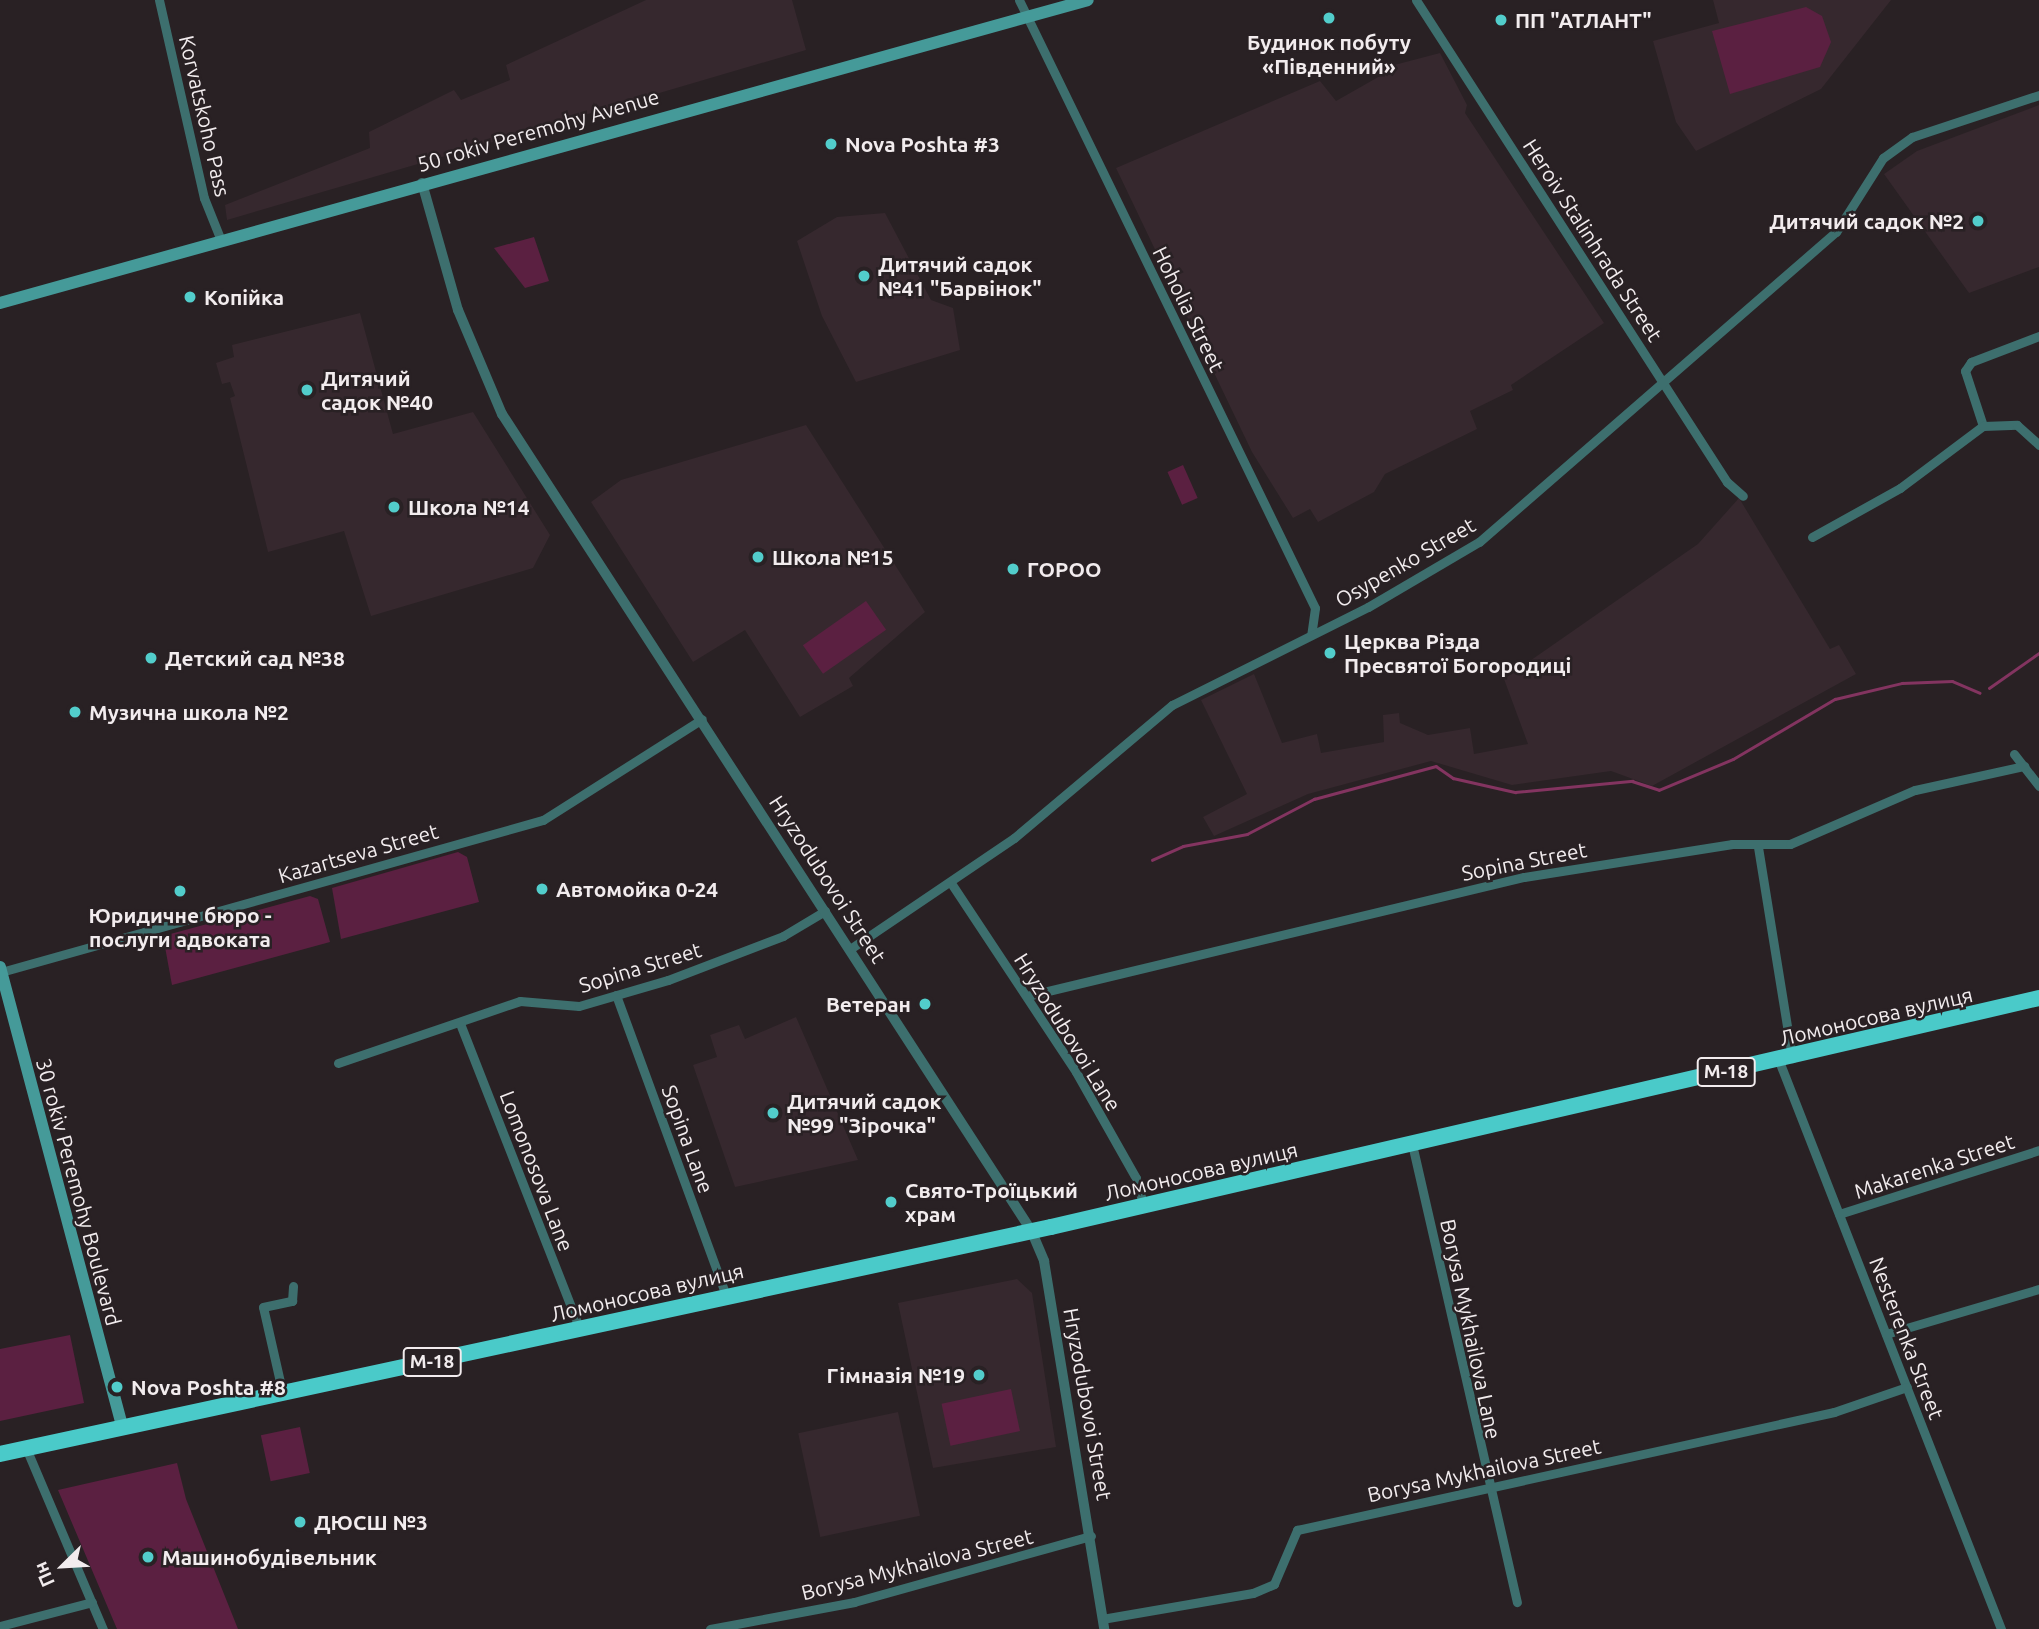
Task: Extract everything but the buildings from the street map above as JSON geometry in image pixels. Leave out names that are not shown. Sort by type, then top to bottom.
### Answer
[{"type":"highway","name":"Ломоносова вулиця","points":[[0,1454],[283,1395],[1143,1205],[1785,1059],[2039,998]]},
{"type":"main road","name":"50 rokiv Peremohy Avenue","points":[[0,303],[220,238],[1088,0]]},
{"type":"main road","name":"30 rokiv Peremohy Boulevard","points":[[1,970],[122,1427]]},
{"type":"street","name":"Korvatskoho Pass","points":[[159,0],[204,198],[220,238]]},
{"type":"street","name":"Hoholia Street","points":[[1019,0],[1315,608],[1311,635]]},
{"type":"street","name":"Heroiv Stalinhrada Street","points":[[1416,0],[1727,482],[1743,496]]},
{"type":"street","name":"Osypenko Street","points":[[850,949],[951,883],[1172,705],[1311,635],[1479,542],[1836,232],[1883,158],[1941,122],[2039,94]]},
{"type":"street","name":"Hryzodubovoi Street","points":[[422,183],[458,310],[502,414],[1031,1230],[1044,1262],[1091,1536],[1103,1624]]},
{"type":"street","points":[[1983,426],[1965,371],[1970,362],[2039,336]]},
{"type":"street","points":[[1812,537],[1900,488],[1983,426],[2017,425],[2039,445]]},
{"type":"street","name":"Kazartseva Street","points":[[1,970],[542,820],[702,719]]},
{"type":"street","points":[[2014,754],[2039,786]]},
{"type":"street","name":"Sopina Street","points":[[1027,996],[1524,877],[1732,844],[1758,847],[1790,844],[1955,777],[2024,766]]},
{"type":"street","name":"Nesterenka Street","points":[[1758,847],[1785,1059],[1839,1214],[2001,1629]]},
{"type":"street","name":"Hryzodubovoi Lane","points":[[951,883],[1027,996],[1136,1178],[1143,1205]]},
{"type":"street","name":"Sopina Street","points":[[338,1063],[461,1026],[520,1001],[579,1006],[616,995],[783,936],[825,911]]},
{"type":"street","name":"Sopina Lane","points":[[616,995],[726,1296]]},
{"type":"street","name":"Lomonosova Lane","points":[[461,1026],[580,1329]]},
{"type":"street","name":"Borysa Mykhailova Lane","points":[[1412,1144],[1517,1602]]},
{"type":"street","name":"Makarenka Street","points":[[1839,1214],[2039,1150]]},
{"type":"street","points":[[283,1395],[263,1307],[292,1301],[293,1286]]},
{"type":"street","points":[[1886,1334],[2039,1289]]},
{"type":"street","name":"Borysa Mykhailova Street","points":[[1103,1624],[1253,1593],[1274,1584],[1297,1530],[1834,1412],[1907,1387]]},
{"type":"street","points":[[26,1448],[103,1629]]},
{"type":"street","name":"Borysa Mykhailova Street","points":[[709,1629],[854,1602],[1091,1536]]},
{"type":"street","points":[[0,1626],[92,1602]]},
{"type":"shaded area","points":[[646,0],[792,0],[806,50],[227,220],[225,205],[370,148],[369,132],[454,90],[461,100],[510,80],[506,65]]},
{"type":"shaded area","points":[[1713,0],[1891,0],[1821,89],[1696,151],[1676,122],[1653,41],[1719,23]]},
{"type":"shaded area","points":[[1806,7],[1822,16],[1831,42],[1820,67],[1730,94],[1712,31]]},
{"type":"shaded area","points":[[1440,53],[1467,105],[1465,113],[1604,323],[1511,385],[1513,390],[1470,411],[1477,429],[1385,474],[1374,492],[1318,522],[1310,509],[1293,518],[1252,452],[1116,168],[1320,81],[1336,101],[1380,76],[1379,69]]},
{"type":"shaded area","name":"Дитячий садок №2","points":[[2039,105],[2039,267],[1969,293],[1884,174],[1917,151]]},
{"type":"shaded area","name":"Дитячий садок №41 \"Барвінок\"","points":[[885,213],[931,300],[953,308],[960,350],[856,382],[822,316],[797,241],[837,217]]},
{"type":"shaded area","points":[[534,237],[549,281],[525,288],[494,248]]},
{"type":"shaded area","name":"Школа №14","points":[[360,313],[393,434],[473,412],[550,535],[533,568],[371,616],[344,531],[268,552],[230,398],[235,396],[230,382],[222,384],[216,363],[234,357],[232,345]]},
{"type":"shaded area","name":"Школа №15","points":[[806,425],[925,612],[849,678],[853,686],[800,717],[745,630],[693,662],[591,502],[621,480]]},
{"type":"shaded area","points":[[1183,465],[1198,498],[1182,505],[1167,472]]},
{"type":"shaded area","points":[[1739,498],[1830,649],[1839,645],[1856,674],[1652,786],[1611,771],[1512,785],[1431,761],[1308,794],[1214,836],[1203,817],[1247,794],[1201,700],[1254,674],[1282,743],[1317,734],[1321,753],[1384,742],[1383,715],[1399,713],[1400,723],[1428,735],[1470,728],[1474,754],[1528,744],[1504,679],[1698,544]]},
{"type":"shaded area","points":[[866,601],[886,630],[823,674],[803,645]]},
{"type":"shaded area","points":[[458,852],[467,857],[479,902],[341,939],[332,888]]},
{"type":"shaded area","points":[[310,896],[318,899],[330,942],[172,985],[163,936]]},
{"type":"shaded area","name":"Дитячий садок №99 \"Зірочка\"","points":[[796,1017],[858,1160],[735,1187],[693,1065],[717,1057],[710,1035],[739,1025],[745,1039]]},
{"type":"shaded area","name":"Гімназія №19","points":[[1017,1279],[1032,1293],[1056,1447],[933,1468],[898,1303]]},
{"type":"shaded area","points":[[70,1335],[84,1403],[0,1421],[0,1349]]},
{"type":"shaded area","points":[[1011,1389],[1020,1431],[950,1446],[942,1404]]},
{"type":"shaded area","points":[[898,1412],[920,1516],[820,1537],[798,1433]]},
{"type":"shaded area","points":[[300,1427],[310,1473],[271,1481],[261,1435]]},
{"type":"shaded area","name":"Машинобудівельник","points":[[177,1463],[186,1499],[238,1629],[117,1629],[58,1490]]},
{"type":"waterway","points":[[1989,688],[2039,653]]},
{"type":"waterway","points":[[1152,860],[1183,846],[1247,834],[1314,799],[1436,766],[1453,778],[1515,792],[1632,781],[1659,790],[1733,759],[1835,699],[1902,683],[1952,681],[1980,693]]},
{"type":"place","name":"Будинок побуту «Південний»","points":[[1329,18]]},
{"type":"place","name":"ПП \"АТЛАНТ\"","points":[[1501,20]]},
{"type":"place","name":"Nova Poshta #3","points":[[831,144]]},
{"type":"place","name":"Дитячий садок №2","points":[[1978,221]]},
{"type":"place","name":"Дитячий садок №41 \"Барвінок\"","points":[[864,276]]},
{"type":"place","name":"Копійка","points":[[190,297]]},
{"type":"place","name":"Дитячий садок №40","points":[[307,390]]},
{"type":"place","name":"Школа №14","points":[[394,507]]},
{"type":"place","name":"Школа №15","points":[[758,557]]},
{"type":"place","name":"ГОРОО","points":[[1013,569]]},
{"type":"place","name":"Церква Різда Пресвятої Богородиці","points":[[1330,653]]},
{"type":"place","name":"Детский сад №38","points":[[151,658]]},
{"type":"place","name":"Музична школа №2","points":[[75,712]]},
{"type":"place","name":"Автомойка 0-24","points":[[542,889]]},
{"type":"place","name":"Юридичне бюро - послуги адвоката","points":[[180,891]]},
{"type":"place","name":"Ветеран","points":[[925,1004]]},
{"type":"place","name":"Дитячий садок №99 \"Зірочка\"","points":[[773,1113]]},
{"type":"place","name":"Свято-Троїцький храм","points":[[891,1202]]},
{"type":"place","name":"Гімназія №19","points":[[979,1375]]},
{"type":"place","name":"Nova Poshta #8","points":[[117,1387]]},
{"type":"place","name":"ДЮСШ №3","points":[[300,1522]]},
{"type":"place","name":"Машинобудівельник","points":[[148,1557]]}]
